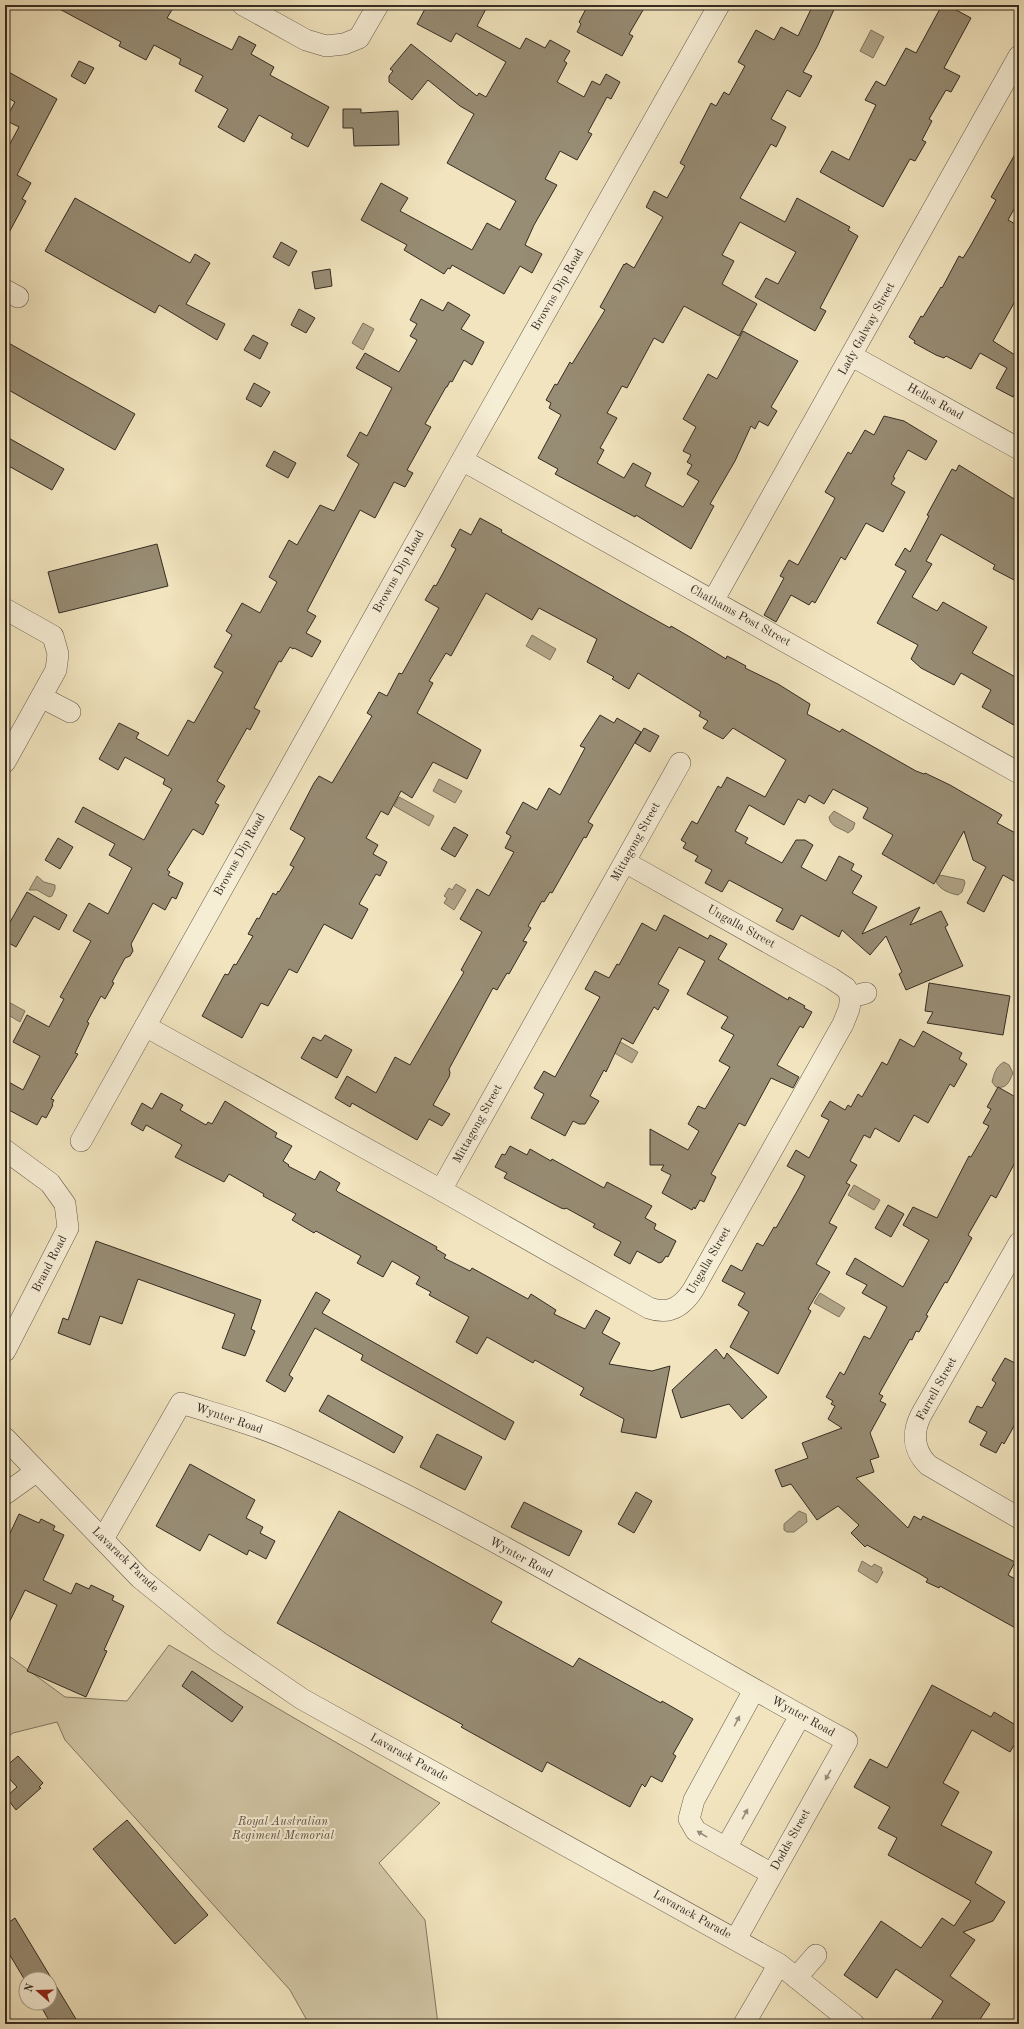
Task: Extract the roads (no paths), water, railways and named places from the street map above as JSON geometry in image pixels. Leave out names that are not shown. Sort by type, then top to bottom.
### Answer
[{"type":"street","points":[[243,5],[306,40],[326,46],[344,44],[359,38],[378,5]]},
{"type":"street","name":"Browns Dip Road","points":[[81,1141],[462,460],[720,5]]},
{"type":"street","name":"Lady Galway Street","points":[[713,601],[852,356],[1019,56]]},
{"type":"street","name":"Helles Road","points":[[852,356],[1019,449]]},
{"type":"street","name":"Chathams Post Street","points":[[462,460],[1019,773]]},
{"type":"street","points":[[5,609],[53,636],[58,654],[56,670],[5,762]]},
{"type":"street","points":[[41,697],[70,712]]},
{"type":"street","name":"Mittagong Street","points":[[441,1190],[680,763]]},
{"type":"street","name":"Ungalla Street","points":[[441,1190],[649,1308],[662,1311],[673,1310],[688,1297],[697,1284],[844,1024],[849,1009],[858,995],[831,978],[625,862]]},
{"type":"street","points":[[145,1026],[441,1190]]},
{"type":"street","name":"Brand Road","points":[[5,1150],[50,1183],[65,1204],[68,1228],[7,1344]]},
{"type":"street","name":"Farrell Street","points":[[1019,1243],[921,1415],[915,1435],[919,1454],[928,1465],[1019,1518]]},
{"type":"street","name":"Wynter Road","points":[[103,1539],[181,1402],[286,1438],[372,1478],[483,1537],[633,1620],[754,1690],[847,1741]]},
{"type":"street","name":"Lavarack Parade","points":[[5,1438],[140,1578],[219,1642],[302,1699],[779,1964],[854,2024]]},
{"type":"street","points":[[5,1494],[37,1471]]},
{"type":"street","points":[[754,1690],[694,1800],[689,1819],[696,1831],[772,1874]]},
{"type":"street","points":[[726,1848],[800,1716]]},
{"type":"street","name":"Dodds Street","points":[[736,1939],[847,1741]]},
{"type":"street","points":[[796,1978],[816,1955]]},
{"type":"street","points":[[744,2024],[779,1964]]},
{"type":"park label","name":"Royal Australian Regiment Memorial","points":[[283,1829]]}]
